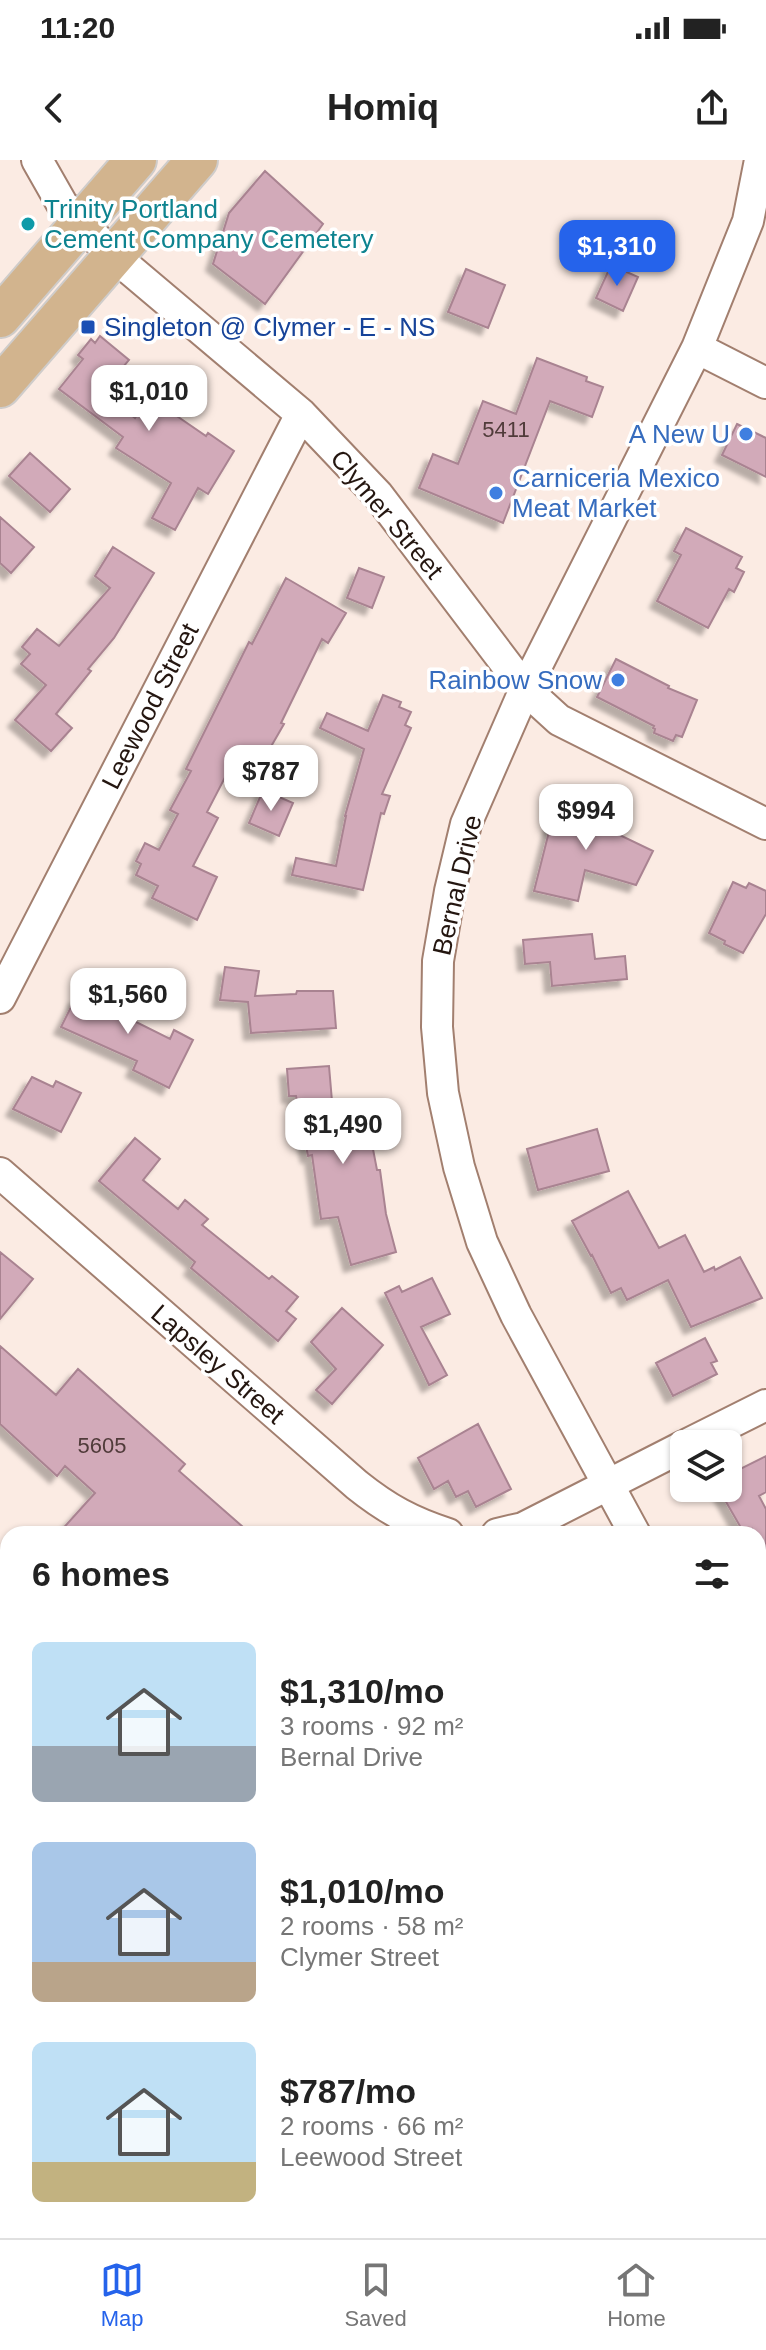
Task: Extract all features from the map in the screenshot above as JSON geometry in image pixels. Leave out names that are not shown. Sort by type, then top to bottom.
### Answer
[{"type":"main road","points":[[0,317],[136,160]]},
{"type":"main road","points":[[2,381],[197,160]]},
{"type":"street","name":"Clymer Street","points":[[37,160],[62,204],[114,256],[301,414],[378,495],[525,689],[559,720],[766,824]]},
{"type":"street","name":"Bernal Drive","points":[[631,1526],[516,1315],[482,1242],[459,1167],[443,1093],[437,1027],[438,961],[466,824],[525,689],[697,348],[748,221],[760,160]]},
{"type":"street","points":[[697,348],[766,383]]},
{"type":"street","name":"Leewood Street","points":[[0,998],[301,414]]},
{"type":"street","name":"Lapsley Street","points":[[0,1173],[357,1485],[384,1506],[423,1526]]},
{"type":"street","points":[[716,1430],[766,1405]]},
{"type":"street","points":[[527,1526],[670,1453]]},
{"type":"building","points":[[265,171],[323,224],[265,304],[213,264],[229,213]]},
{"type":"building","points":[[611,265],[638,277],[623,311],[596,298]]},
{"type":"building","points":[[466,269],[505,285],[488,328],[448,312]]},
{"type":"building","points":[[100,336],[129,360],[102,392],[135,418],[146,400],[165,413],[168,410],[206,436],[208,433],[234,451],[208,494],[198,488],[175,530],[152,518],[171,483],[116,448],[123,437],[59,389],[83,359],[78,355],[91,339],[95,343]]},
{"type":"building","points":[[537,358],[587,377],[586,381],[603,387],[592,417],[550,401],[503,523],[419,488],[433,454],[458,464],[483,401],[516,414]]},
{"type":"building","points":[[737,424],[766,438],[766,477],[722,455]]},
{"type":"building","points":[[30,453],[70,489],[50,512],[9,476]]},
{"type":"building","points":[[0,517],[34,547],[11,573],[0,563]]},
{"type":"building","points":[[686,528],[742,557],[736,568],[744,572],[734,592],[729,589],[708,628],[657,601],[681,555],[674,551]]},
{"type":"building","points":[[113,547],[154,573],[114,638],[56,714],[72,728],[51,751],[15,720],[46,685],[21,664],[30,654],[22,647],[37,629],[59,646],[110,588],[95,576]]},
{"type":"building","points":[[359,568],[384,577],[372,608],[347,598]]},
{"type":"building","points":[[286,578],[346,613],[328,643],[322,639],[281,723],[284,724],[258,769],[235,758],[207,812],[218,818],[193,866],[217,877],[197,920],[152,898],[158,886],[136,875],[141,864],[136,861],[145,843],[159,850],[178,814],[170,810],[191,771],[186,769],[249,642],[252,644]]},
{"type":"building","points":[[616,659],[697,700],[682,737],[676,735],[673,741],[654,733],[654,726],[597,697]]},
{"type":"building","points":[[383,695],[401,702],[399,707],[411,712],[405,725],[411,728],[382,794],[390,796],[384,814],[381,813],[363,890],[292,875],[296,858],[336,866],[345,816],[364,749],[320,728],[327,713],[368,731]]},
{"type":"building","points":[[263,790],[293,803],[279,836],[249,823]]},
{"type":"building","points":[[557,800],[611,814],[607,829],[653,851],[636,885],[585,870],[578,901],[534,891]]},
{"type":"building","points":[[733,882],[746,888],[749,883],[766,891],[766,914],[743,953],[709,933]]},
{"type":"building","points":[[592,934],[595,959],[625,956],[627,979],[552,986],[550,962],[525,964],[523,940]]},
{"type":"building","points":[[225,967],[259,971],[255,996],[333,991],[336,1028],[251,1033],[248,1002],[220,1000]]},
{"type":"building","points":[[105,985],[125,993],[129,1004],[124,1016],[170,1039],[174,1030],[193,1040],[169,1088],[133,1070],[137,1061],[61,1027],[76,997],[95,1006]]},
{"type":"building","points":[[329,1066],[333,1113],[355,1109],[357,1120],[367,1118],[396,1252],[351,1265],[338,1217],[321,1219],[312,1155],[308,1156],[296,1096],[289,1096],[287,1069]]},
{"type":"building","points":[[32,1077],[53,1087],[56,1081],[81,1093],[61,1132],[13,1109]]},
{"type":"building","points":[[597,1129],[609,1171],[538,1190],[527,1149]]},
{"type":"building","points":[[135,1138],[160,1159],[143,1180],[178,1209],[185,1200],[208,1219],[202,1225],[269,1279],[272,1276],[298,1297],[286,1311],[296,1319],[278,1341],[191,1268],[195,1262],[99,1181]]},
{"type":"building","points":[[628,1191],[659,1248],[685,1235],[704,1272],[740,1257],[762,1298],[691,1327],[668,1280],[627,1300],[621,1288],[611,1293],[572,1221]]},
{"type":"building","points":[[0,1252],[33,1279],[0,1319]]},
{"type":"building","points":[[432,1278],[450,1314],[421,1327],[447,1375],[429,1385],[385,1293],[399,1286],[402,1292]]},
{"type":"building","points":[[342,1308],[383,1345],[332,1404],[316,1390],[336,1369],[311,1342]]},
{"type":"building","points":[[705,1338],[717,1361],[711,1363],[717,1374],[673,1396],[656,1363]]},
{"type":"building","points":[[0,1346],[56,1395],[78,1369],[185,1464],[179,1471],[242,1526],[65,1526],[95,1493],[65,1466],[57,1476],[0,1424]]},
{"type":"building","points":[[478,1424],[511,1489],[476,1507],[468,1491],[456,1497],[448,1481],[434,1489],[418,1458]]},
{"type":"building","points":[[766,1456],[766,1492],[759,1496],[766,1509],[766,1526],[740,1526],[726,1502],[742,1502],[742,1468]]},
{"type":"place","name":"Trinity Portland Cement Company Cemetery","points":[[28,224]]},
{"type":"place","name":"Singleton @ Clymer - E - NS","points":[[88,327]]},
{"type":"place","name":"A New U","points":[[746,434]]},
{"type":"place","name":"Carniceria Mexico Meat Market","points":[[496,493]]},
{"type":"place","name":"Rainbow Snow","points":[[618,680]]}]
